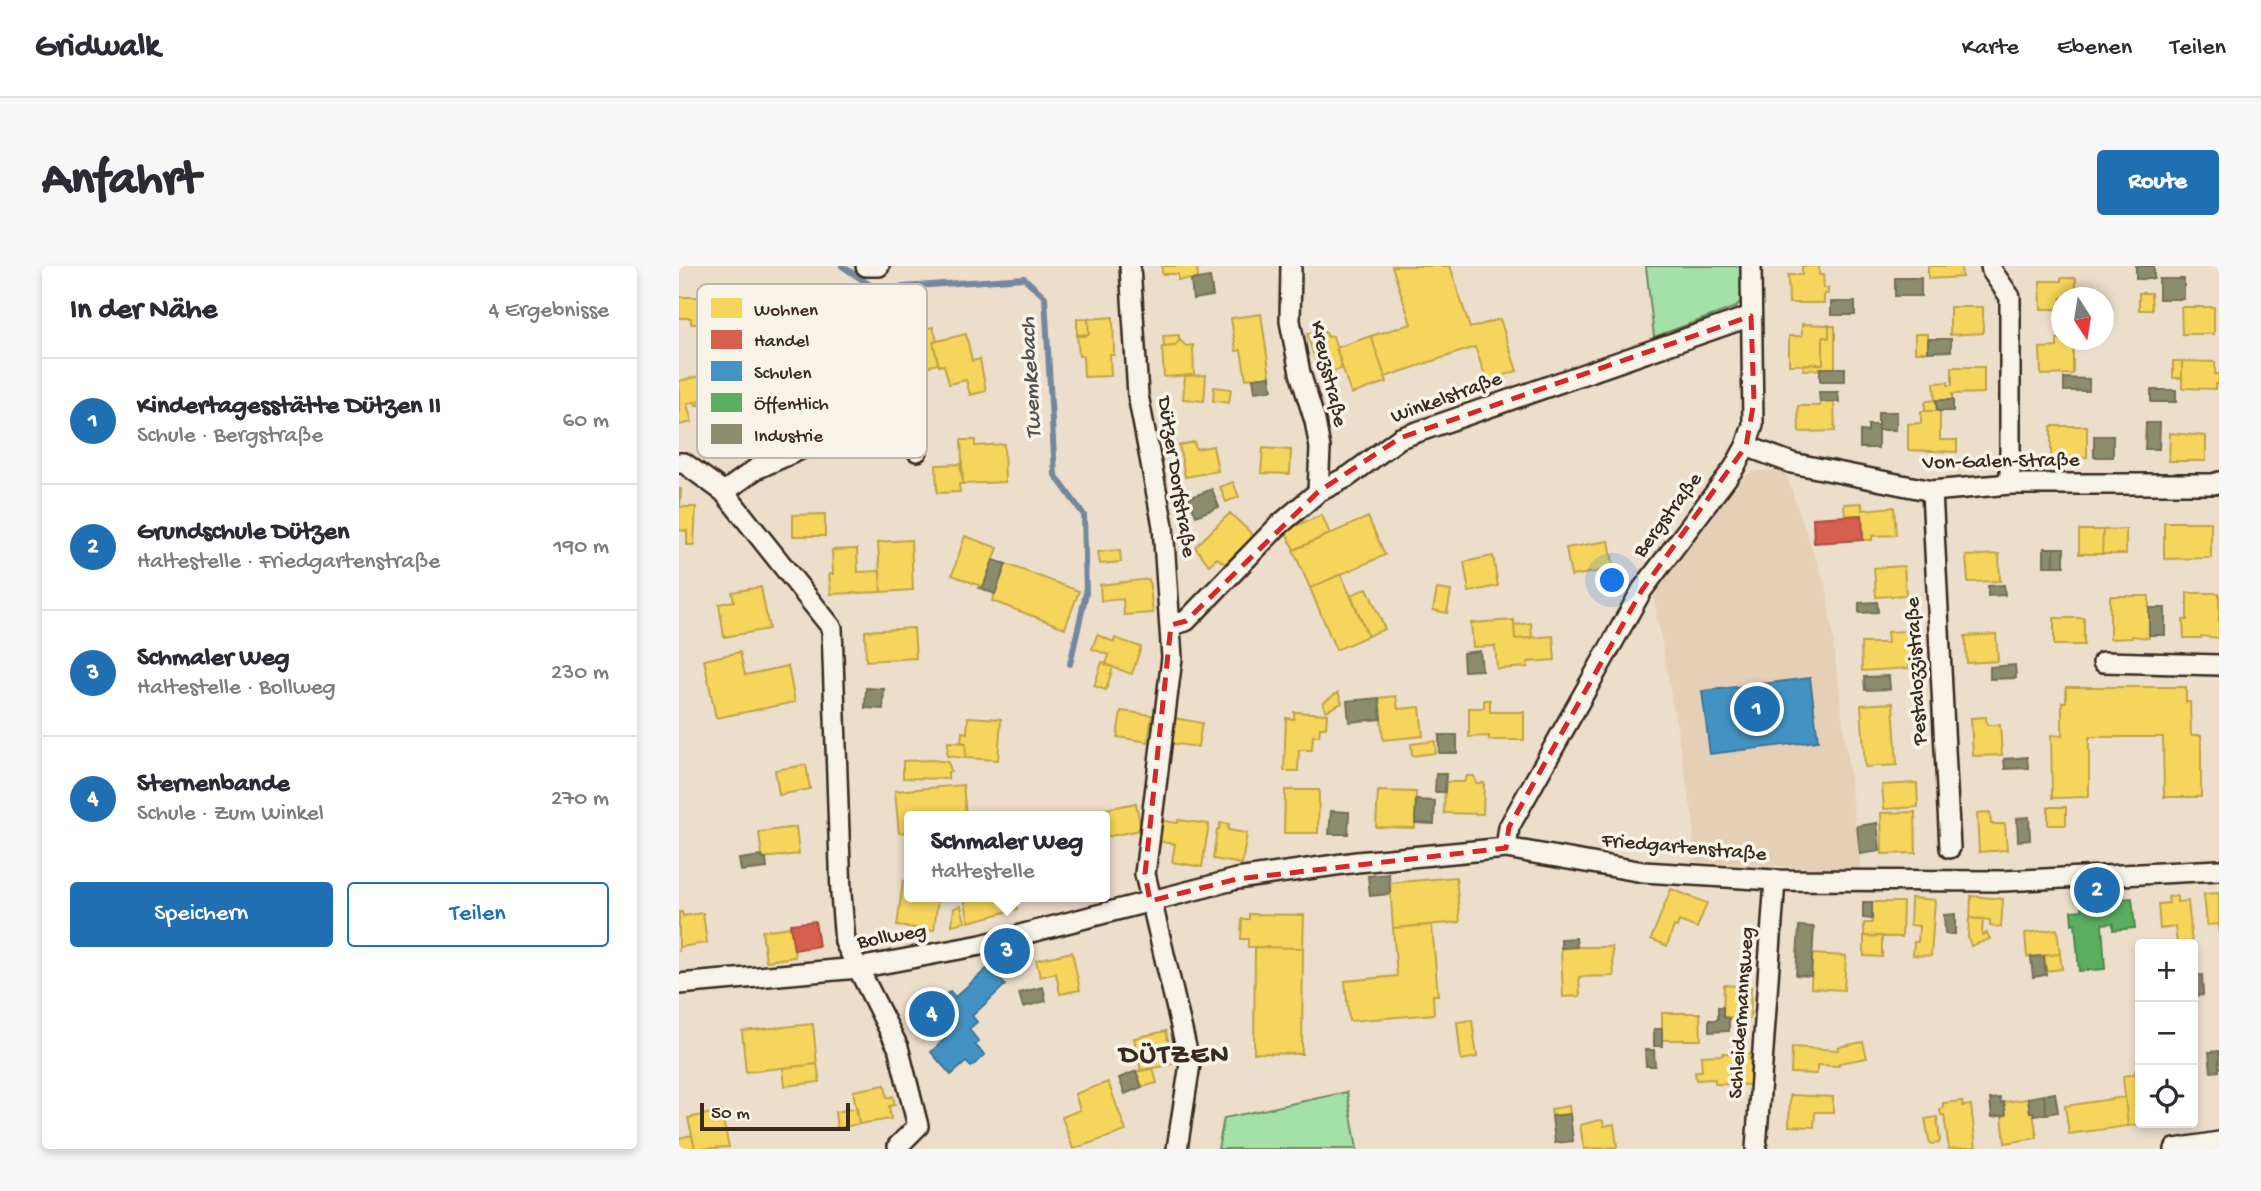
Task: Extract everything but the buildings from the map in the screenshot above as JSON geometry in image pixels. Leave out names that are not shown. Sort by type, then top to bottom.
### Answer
[{"type":"street","points":[[866,266],[879,266]]},
{"type":"street","name":"Dützer Dorfstraße","points":[[1130,266],[1138,395],[1163,526],[1171,625],[1172,658],[1145,874],[1190,1063],[1177,1149]]},
{"type":"street","name":"Kreuzstraße","points":[[1291,266],[1290,321],[1300,373],[1315,421],[1320,448],[1318,492]]},
{"type":"street","name":"Bergstraße","points":[[1506,848],[1510,827],[1642,590],[1734,468],[1747,446],[1753,425],[1751,266]]},
{"type":"street","points":[[1991,266],[1991,271],[2010,297],[2010,484]]},
{"type":"street","name":"Winkelstraße","points":[[1171,625],[1186,621],[1278,526],[1318,492],[1349,476],[1400,438],[1751,316]]},
{"type":"street","name":"Von-Galen-Straße","points":[[1747,446],[1792,463],[1932,491],[2010,484],[2219,482]]},
{"type":"street","points":[[724,492],[756,469],[781,458]]},
{"type":"street","points":[[679,463],[684,463],[724,492],[832,628],[845,942],[898,1047],[918,1126],[898,1146]]},
{"type":"street","name":"Pestalozzistraße","points":[[1932,491],[1950,848]]},
{"type":"street","points":[[2103,662],[2219,665]]},
{"type":"street","name":"Friedgartenstraße","points":[[1150,901],[1237,880],[1357,862],[1506,848],[1643,872],[1775,880],[2004,881],[2219,870]]},
{"type":"street","name":"Schleidermannsweg","points":[[1756,1149],[1775,880]]},
{"type":"street","name":"Bollweg","points":[[679,984],[858,968],[981,945],[1150,901]]},
{"type":"street","points":[[2175,1149],[2219,1142]]},
{"type":"highlighted area","points":[[1751,316],[1754,401],[1746,446],[1642,590],[1509,827],[1506,848],[1237,879],[1150,901],[1145,874],[1171,625],[1186,621],[1318,492],[1400,438]]},
{"type":"shaded area","points":[[1784,469],[1827,590],[1861,870],[1692,862],[1694,824],[1653,594],[1743,478],[1752,472]]},
{"type":"green space","points":[[1646,266],[1743,266],[1743,298],[1736,307],[1654,337]]},
{"type":"green space","points":[[1347,1092],[1357,1149],[1218,1149],[1224,1118]]},
{"type":"waterway","name":"Twemkebach","points":[[842,266],[869,284]]},
{"type":"waterway","name":"Twemkebach","points":[[927,285],[1024,278],[1045,297],[1055,475],[1084,515],[1086,593],[1070,664]]},
{"type":"place","name":"Kindertagesstätte Dützen II","points":[[1757,709]]},
{"type":"place","name":"Grundschule Dützen","points":[[2097,890]]},
{"type":"place","name":"Schmaler Weg","points":[[1007,951]]},
{"type":"place","name":"Sternenbande","points":[[932,1014]]},
{"type":"district","name":"DÜTZEN","points":[[1175,1056]]}]
